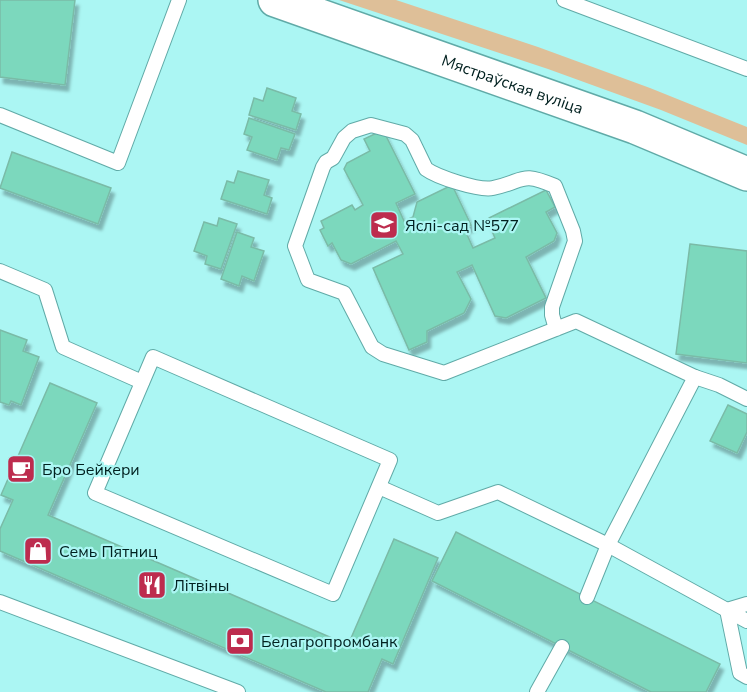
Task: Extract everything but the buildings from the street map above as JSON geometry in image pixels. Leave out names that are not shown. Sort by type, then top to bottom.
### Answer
[{"type":"street","name":"Мястраўская вуліца","points":[[275,0],[635,127],[747,174]]},
{"type":"lane","points":[[0,115],[118,163],[179,0]]},
{"type":"lane","points":[[564,0],[747,69]]},
{"type":"lane","points":[[556,328],[552,307],[575,241],[555,186],[537,178],[528,177],[494,188],[481,189],[426,169],[411,140],[405,134],[371,125],[352,131],[344,138],[336,154],[323,167],[295,246],[308,280],[344,293],[372,347],[383,354],[444,373],[576,321],[747,399]]},
{"type":"lane","points":[[0,271],[45,290],[63,347],[142,382]]},
{"type":"lane","points":[[153,357],[390,460],[379,487],[333,594],[95,493],[153,357]]},
{"type":"lane","points":[[587,597],[608,545],[695,377]]},
{"type":"lane","points":[[379,487],[438,513],[498,492],[608,545],[747,621]]},
{"type":"lane","points":[[0,602],[238,692]]},
{"type":"lane","points":[[727,609],[747,604]]},
{"type":"lane","points":[[727,609],[740,673],[747,677]]},
{"type":"lane","points":[[537,692],[561,647]]},
{"type":"shaded area","points":[[339,0],[396,0],[538,47],[747,127],[747,145],[661,110],[548,69]]},
{"type":"place","name":"Яслі-сад №577","points":[[384,225]]},
{"type":"place","name":"Бро Бейкери","points":[[21,469]]},
{"type":"place","name":"Семь Пятниц","points":[[38,551]]},
{"type":"place","name":"Літвіны","points":[[152,585]]},
{"type":"place","name":"Белагропромбанк","points":[[240,641]]}]
